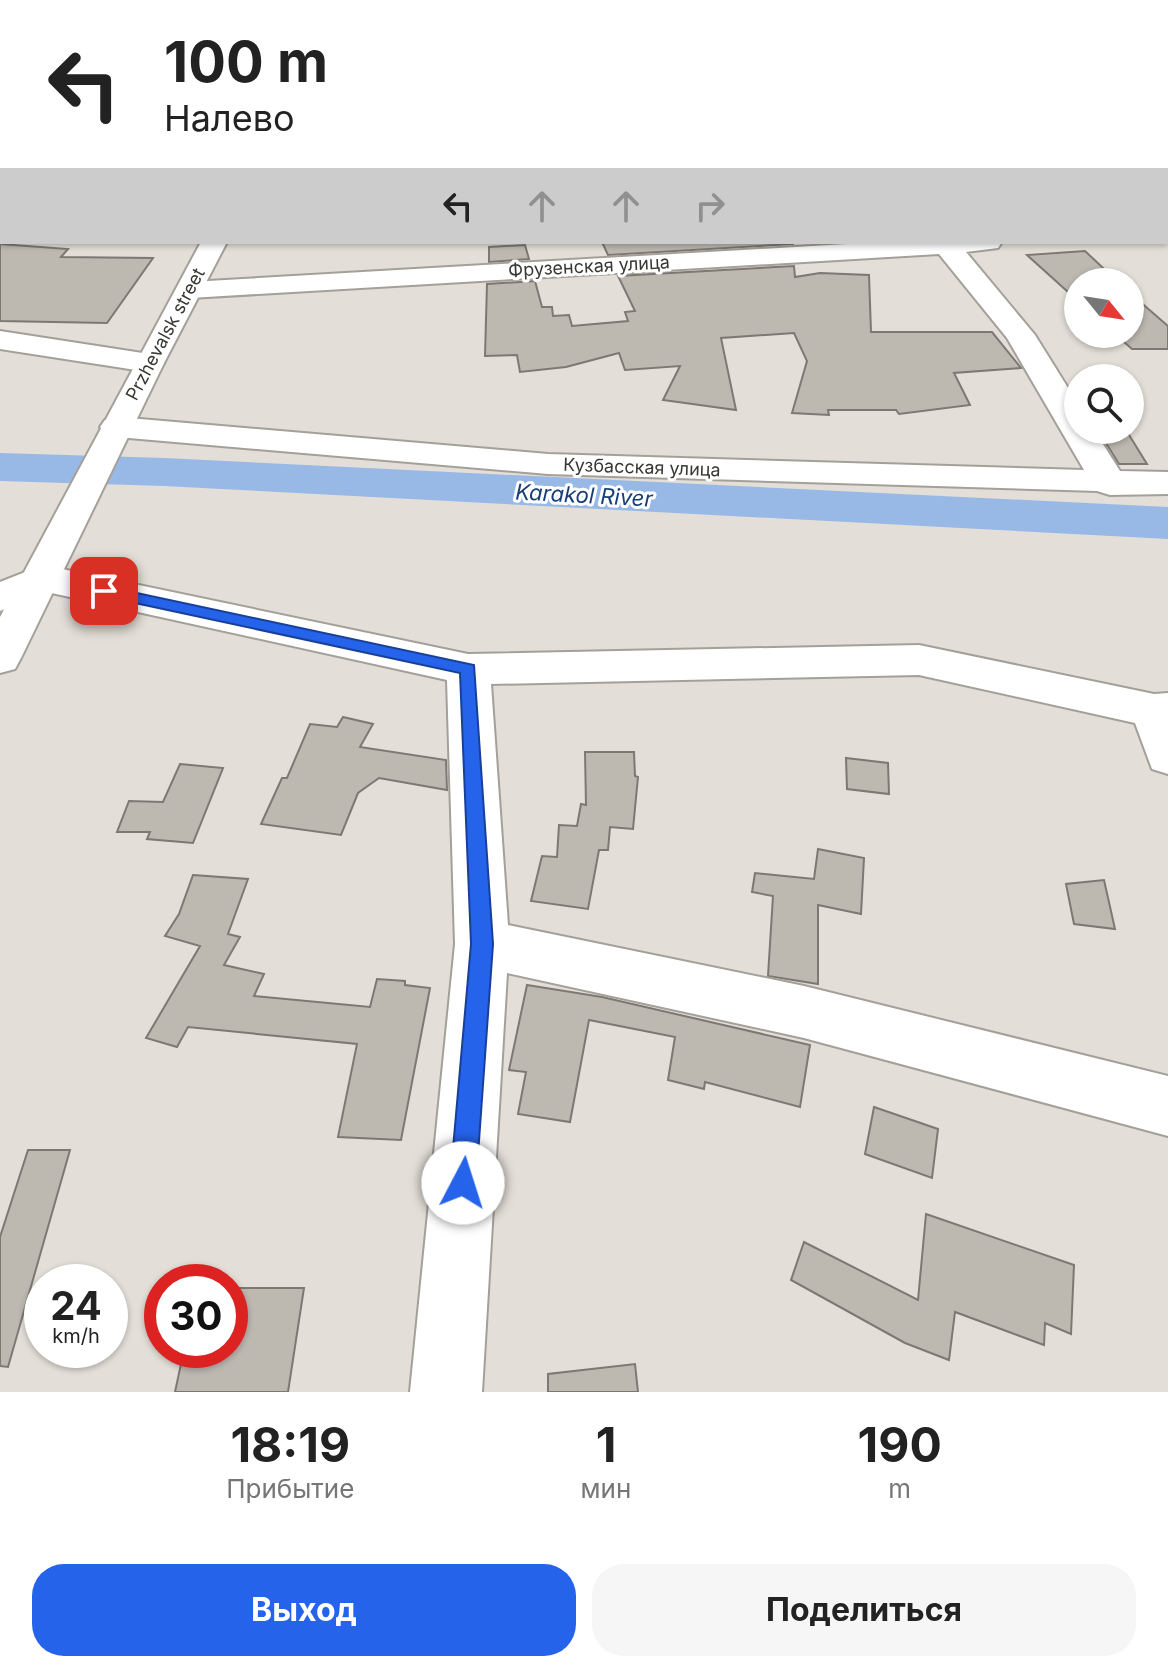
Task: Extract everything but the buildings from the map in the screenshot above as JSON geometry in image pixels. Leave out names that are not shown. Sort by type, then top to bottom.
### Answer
[{"type":"street","name":"Przhevalsk street","points":[[43,578],[149,363],[213,244]]},
{"type":"street","name":"Фрузенская улица","points":[[190,290],[578,254],[960,244]]},
{"type":"street","points":[[946,245],[1020,335],[1110,484]]},
{"type":"street","points":[[0,340],[149,363]]},
{"type":"street","name":"Кузбасская улица","points":[[117,427],[548,464],[1110,484],[1168,483]]},
{"type":"street","points":[[0,658],[43,578]]},
{"type":"street","points":[[0,598],[43,578],[468,669],[919,660],[1161,710],[1168,756]]},
{"type":"street","points":[[446,1392],[482,944],[468,669]]},
{"type":"street","points":[[482,944],[804,1012],[1168,1106]]},
{"type":"waterway","name":"Karakol River","points":[[0,467],[164,472],[1168,523]]},
{"type":"route","points":[[104,591],[468,669],[482,944],[463,1183]]}]
